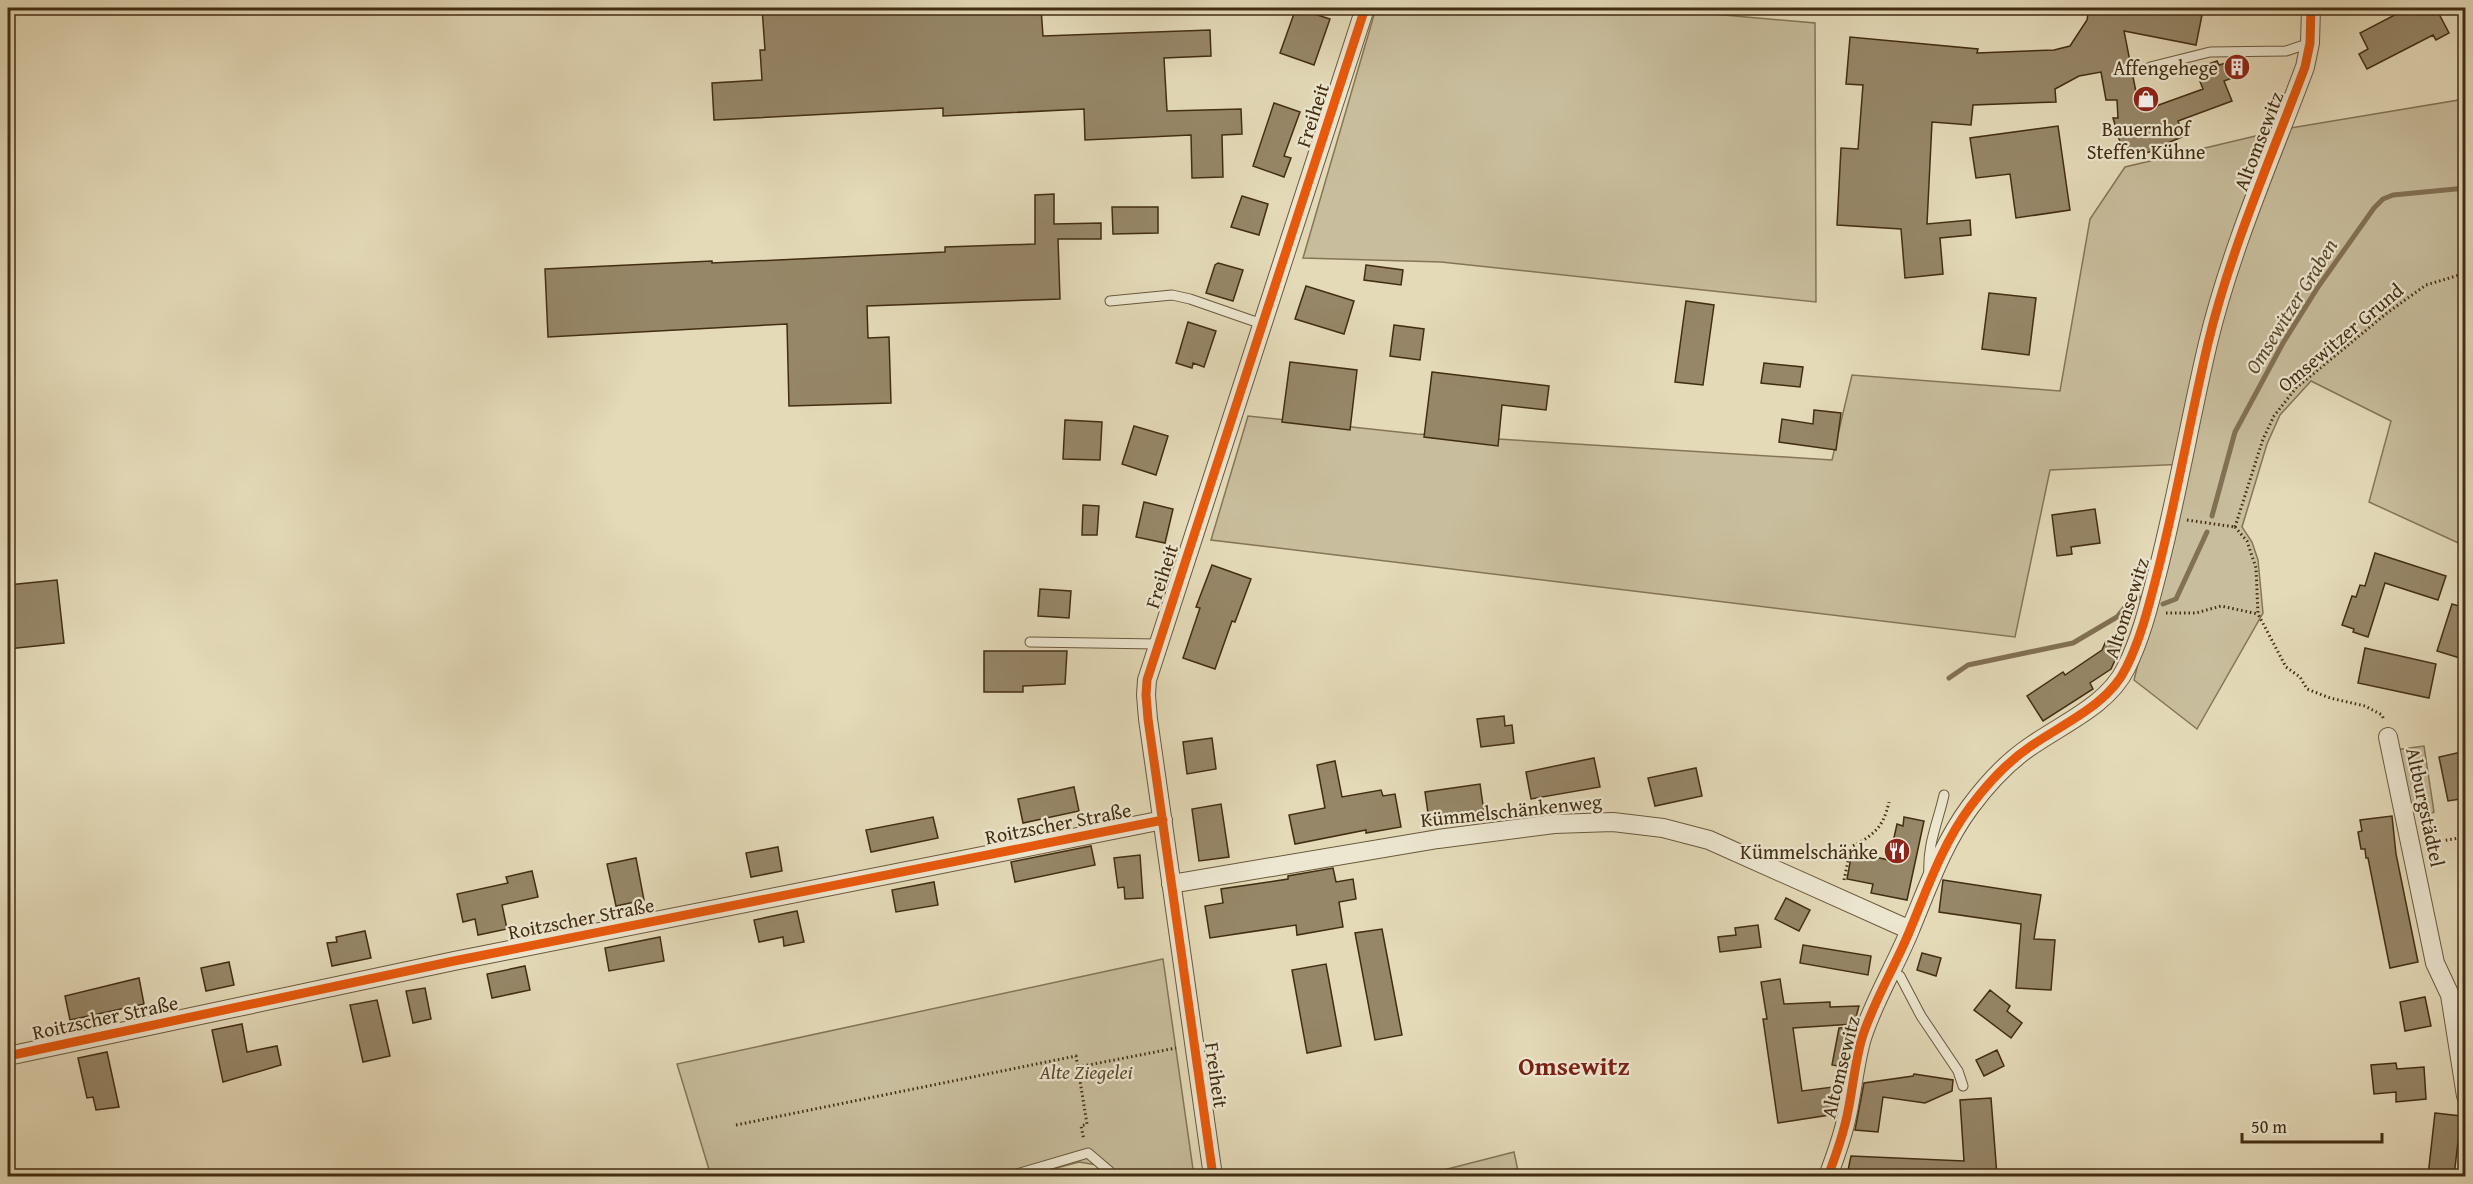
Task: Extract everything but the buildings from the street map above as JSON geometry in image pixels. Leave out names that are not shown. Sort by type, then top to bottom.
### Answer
[{"type":"street","name":"Freiheit","points":[[1213,1176],[1171,884],[1146,695],[1147,680],[1365,8]]},
{"type":"street","name":"Altomsewitz","points":[[1828,1176],[1848,1111],[1854,1069],[1878,995],[1910,930],[1929,879],[1964,816],[1995,776],[2028,747],[2095,704],[2118,683],[2127,666],[2147,614],[2172,518],[2216,311],[2305,67],[2310,43],[2311,8]]},
{"type":"street","name":"Altburgstädtel","points":[[2388,737],[2435,963],[2458,994],[2466,1096]]},
{"type":"street","name":"Roitzscher Straße","points":[[8,1056],[466,959],[1163,820]]},
{"type":"street","name":"Kümmelschänkenweg","points":[[1171,884],[1438,839],[1554,824],[1613,822],[1663,828],[1709,840],[1910,930]]},
{"type":"lane","points":[[2150,67],[2210,52],[2286,51],[2310,43]]},
{"type":"lane","points":[[1110,301],[1172,295],[1262,324]]},
{"type":"lane","points":[[1030,642],[1157,644]]},
{"type":"lane","points":[[1929,879],[1928,861],[1933,828],[1940,814],[1944,795]]},
{"type":"lane","points":[[1891,972],[1900,976],[1922,1016],[1958,1071],[1963,1086]]},
{"type":"lane","points":[[1010,1176],[1088,1153],[1115,1176]]},
{"type":"path","points":[[2172,518],[2235,527],[2247,541],[2256,568],[2258,614],[2286,667],[2300,677],[2307,688],[2330,698],[2365,705],[2382,716],[2388,737]]},
{"type":"path","points":[[2147,614],[2196,613],[2221,606],[2258,614]]},
{"type":"path","points":[[1852,883],[1844,881],[1851,847],[1873,836],[1886,817],[1889,802]]},
{"type":"path","points":[[2411,846],[2466,837]]},
{"type":"path","points":[[1078,1067],[1194,1045]]},
{"type":"path","points":[[736,1125],[1076,1056],[1087,1124],[1081,1126],[1088,1153]]},
{"type":"green space","points":[[1376,8],[1645,8],[1815,23],[1816,302],[1441,262],[1303,258]]},
{"type":"green space","points":[[2465,99],[2465,546],[2369,502],[2391,421],[2311,381],[2280,415],[2267,444],[2242,527],[2252,542],[2258,560],[2263,613],[2197,729],[2134,680],[2187,464],[2050,470],[2015,637],[1211,540],[1248,416],[1417,434],[1832,460],[1852,375],[2060,391],[2090,219],[2125,167],[2285,129]]},
{"type":"green space","points":[[2424,746],[2434,812],[2424,815],[2408,808],[2395,750]]},
{"type":"green space","name":"Alte Ziegelei","points":[[1163,959],[1194,1176],[1100,1176],[1097,1165],[1079,1162],[1027,1176],[711,1176],[677,1064]]},
{"type":"green space","points":[[1514,1152],[1519,1176],[1420,1176]]},
{"type":"waterway","name":"Omsewitzer Graben","points":[[2212,516],[2235,432],[2283,343],[2318,287],[2374,208],[2383,199],[2393,195],[2466,188]]},
{"type":"waterway","name":"Omsewitzer Graben","points":[[2163,604],[2176,599],[2207,532]]},
{"type":"waterway","name":"Omsewitzer Graben","points":[[1949,678],[1968,665],[2073,643],[2117,617],[2130,601],[2139,598]]},
{"type":"cycle path","points":[[1213,1176],[1148,719],[1147,680],[1365,8]]},
{"type":"cycle path","points":[[1828,1176],[1844,1127],[1862,1038],[1867,1024],[1951,836],[1983,790],[2014,759],[2097,703],[2108,693],[2126,668],[2136,645],[2164,545],[2217,308],[2252,204],[2305,67],[2310,43],[2311,8]]},
{"type":"cycle path","points":[[8,1056],[454,961],[1163,820]]},
{"type":"place","name":"Affengehege","points":[[2237,67]]},
{"type":"place","name":"Bauernhof Steffen Kühne","points":[[2146,99]]},
{"type":"place","name":"Kümmelschänke","points":[[1897,851]]},
{"type":"district","name":"Omsewitz","points":[[1574,1065]]}]
